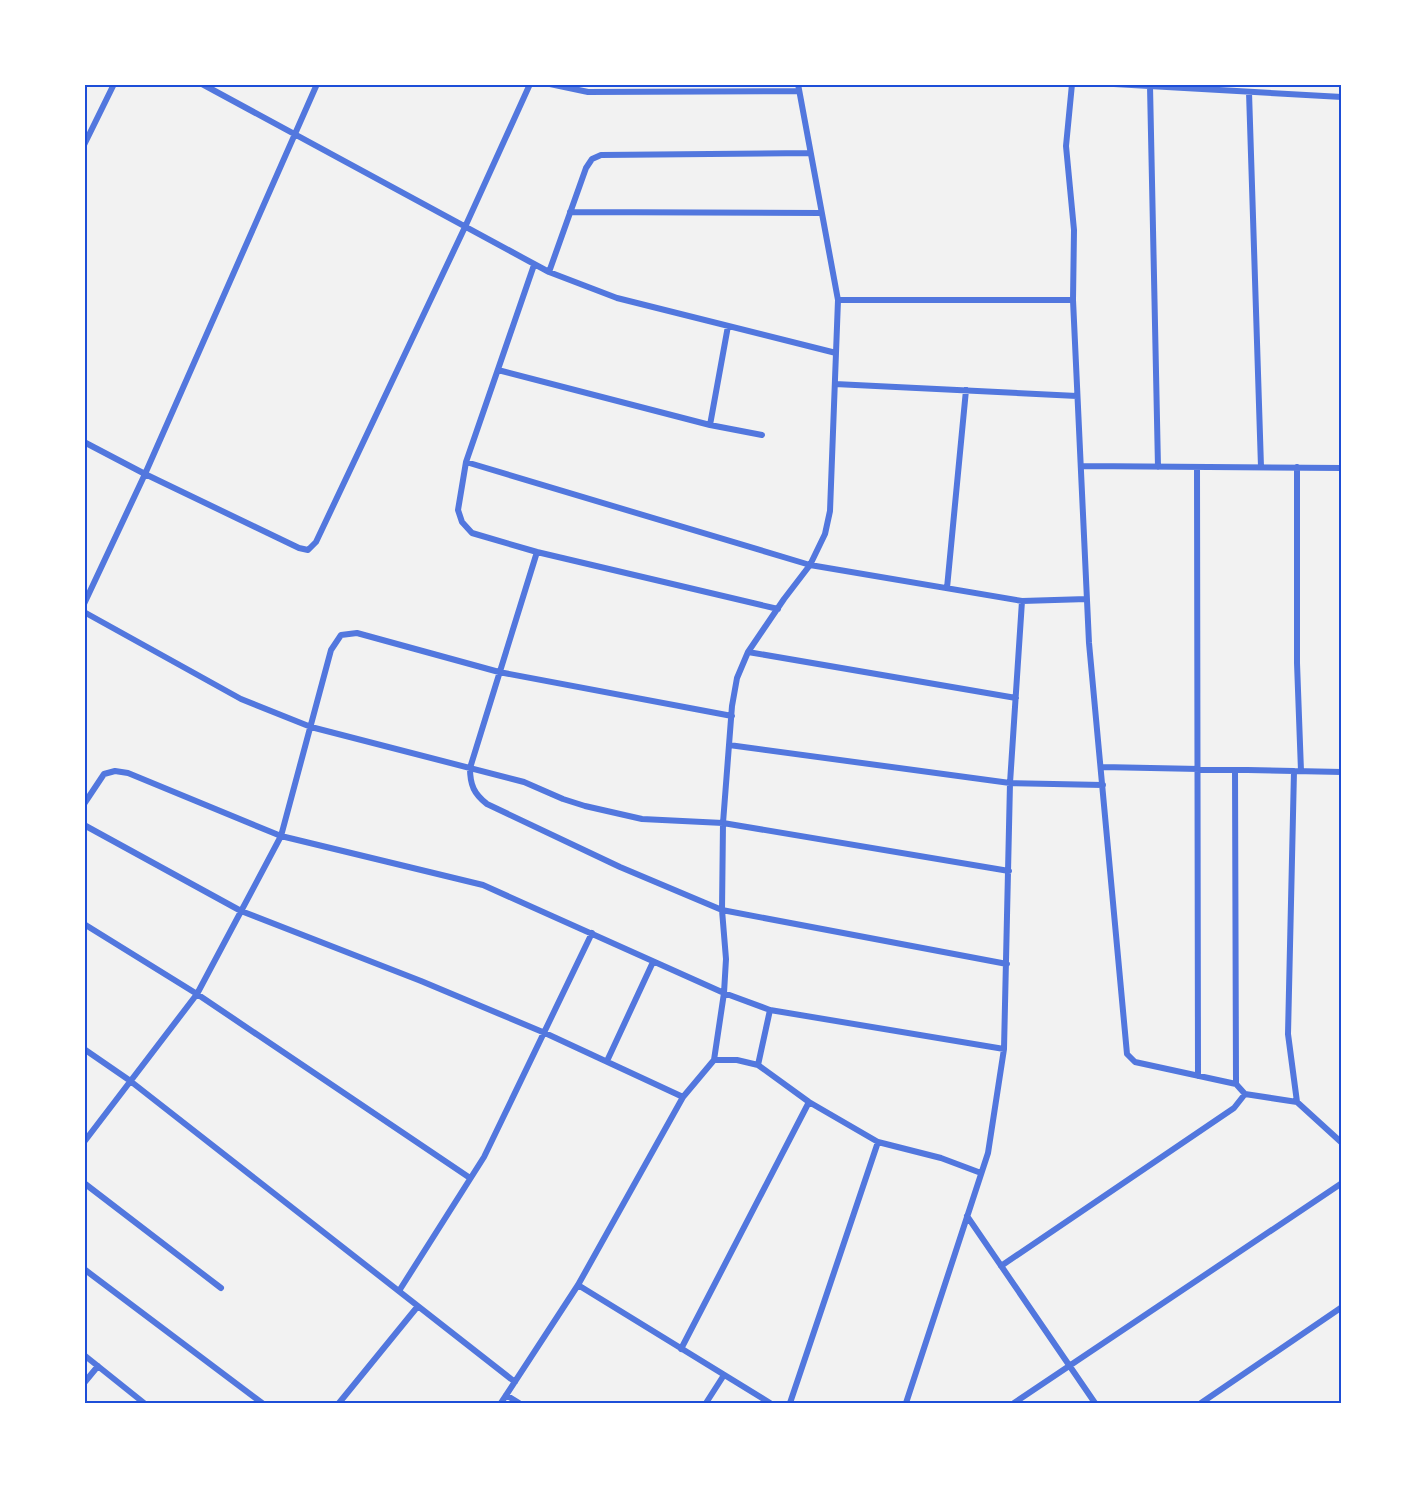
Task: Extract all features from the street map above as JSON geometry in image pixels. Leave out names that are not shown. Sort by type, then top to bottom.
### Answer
[{"type":"street","points":[[84,145],[114,84]]},
{"type":"street","points":[[202,84],[549,272],[617,298],[836,353]]},
{"type":"street","points":[[84,604],[145,474],[316,84]]},
{"type":"street","points":[[84,442],[145,474],[299,548],[308,550],[316,542],[465,228],[530,84]]},
{"type":"street","points":[[501,1403],[578,1285],[683,1097],[714,1060],[724,993],[726,959],[722,910],[723,823],[737,678],[748,652],[810,565],[825,534],[830,511],[836,384],[838,300],[798,87],[588,92],[550,84]]},
{"type":"street","points":[[1072,84],[1066,146],[1074,230],[1073,300],[1089,643],[1127,1054],[1134,1062],[1236,1084],[1245,1094],[1297,1102],[1342,1143]]},
{"type":"street","points":[[1114,84],[1342,97]]},
{"type":"street","points":[[1149,86],[1158,467]]},
{"type":"street","points":[[1249,92],[1261,467]]},
{"type":"street","points":[[549,272],[586,168],[592,159],[601,155],[810,153]]},
{"type":"street","points":[[570,212],[821,213]]},
{"type":"street","points":[[534,265],[466,462],[458,510],[462,522],[472,533],[537,552],[778,609]]},
{"type":"street","points":[[838,300],[1073,300]]},
{"type":"street","points":[[710,425],[728,326]]},
{"type":"street","points":[[498,370],[710,425],[762,435]]},
{"type":"street","points":[[836,384],[1077,396]]},
{"type":"street","points":[[947,588],[966,390]]},
{"type":"street","points":[[466,462],[810,565],[1022,601],[1087,599]]},
{"type":"street","points":[[1082,466],[1342,468]]},
{"type":"street","points":[[1197,467],[1198,1076]]},
{"type":"street","points":[[1297,467],[1298,771],[1288,1034],[1297,1102]]},
{"type":"street","points":[[537,552],[470,768],[470,782],[473,790],[487,804],[620,867],[722,910],[1008,964]]},
{"type":"street","points":[[906,1403],[988,1153],[1004,1049],[1011,783],[1022,601]]},
{"type":"street","points":[[84,612],[241,699],[311,726],[524,782],[563,799],[611,813],[642,819],[723,823],[1009,871]]},
{"type":"street","points":[[84,1142],[129,1080],[197,994],[281,836],[331,650],[341,635],[357,633],[500,672],[732,716]]},
{"type":"street","points":[[748,652],[1016,698]]},
{"type":"street","points":[[729,745],[1011,783],[1103,785]]},
{"type":"street","points":[[1102,767],[1342,772]]},
{"type":"street","points":[[1235,770],[1236,1084]]},
{"type":"street","points":[[84,804],[105,774],[115,771],[128,773],[281,836],[483,885],[724,993],[770,1010],[1004,1049]]},
{"type":"street","points":[[84,825],[241,910],[545,1033],[683,1097]]},
{"type":"street","points":[[84,924],[197,994],[470,1178]]},
{"type":"street","points":[[399,1292],[484,1157],[592,933]]},
{"type":"street","points":[[607,1061],[653,962]]},
{"type":"street","points":[[758,1065],[770,1010]]},
{"type":"street","points":[[84,1048],[129,1080],[515,1382]]},
{"type":"street","points":[[714,1060],[737,1060],[758,1065],[809,1102],[878,1142],[941,1158],[981,1173]]},
{"type":"street","points":[[1001,1266],[1234,1108],[1245,1094]]},
{"type":"street","points":[[681,1348],[809,1102]]},
{"type":"street","points":[[790,1403],[878,1142]]},
{"type":"street","points":[[84,1183],[221,1288]]},
{"type":"street","points":[[1014,1403],[1342,1183]]},
{"type":"street","points":[[967,1216],[1095,1403]]},
{"type":"street","points":[[84,1269],[262,1403]]},
{"type":"street","points":[[578,1285],[770,1403]]},
{"type":"street","points":[[339,1403],[418,1306]]},
{"type":"street","points":[[1201,1403],[1342,1307]]},
{"type":"street","points":[[84,1355],[144,1403]]},
{"type":"street","points":[[84,1383],[98,1366]]},
{"type":"street","points":[[706,1403],[724,1375]]},
{"type":"street","points":[[506,1395],[519,1403]]}]
